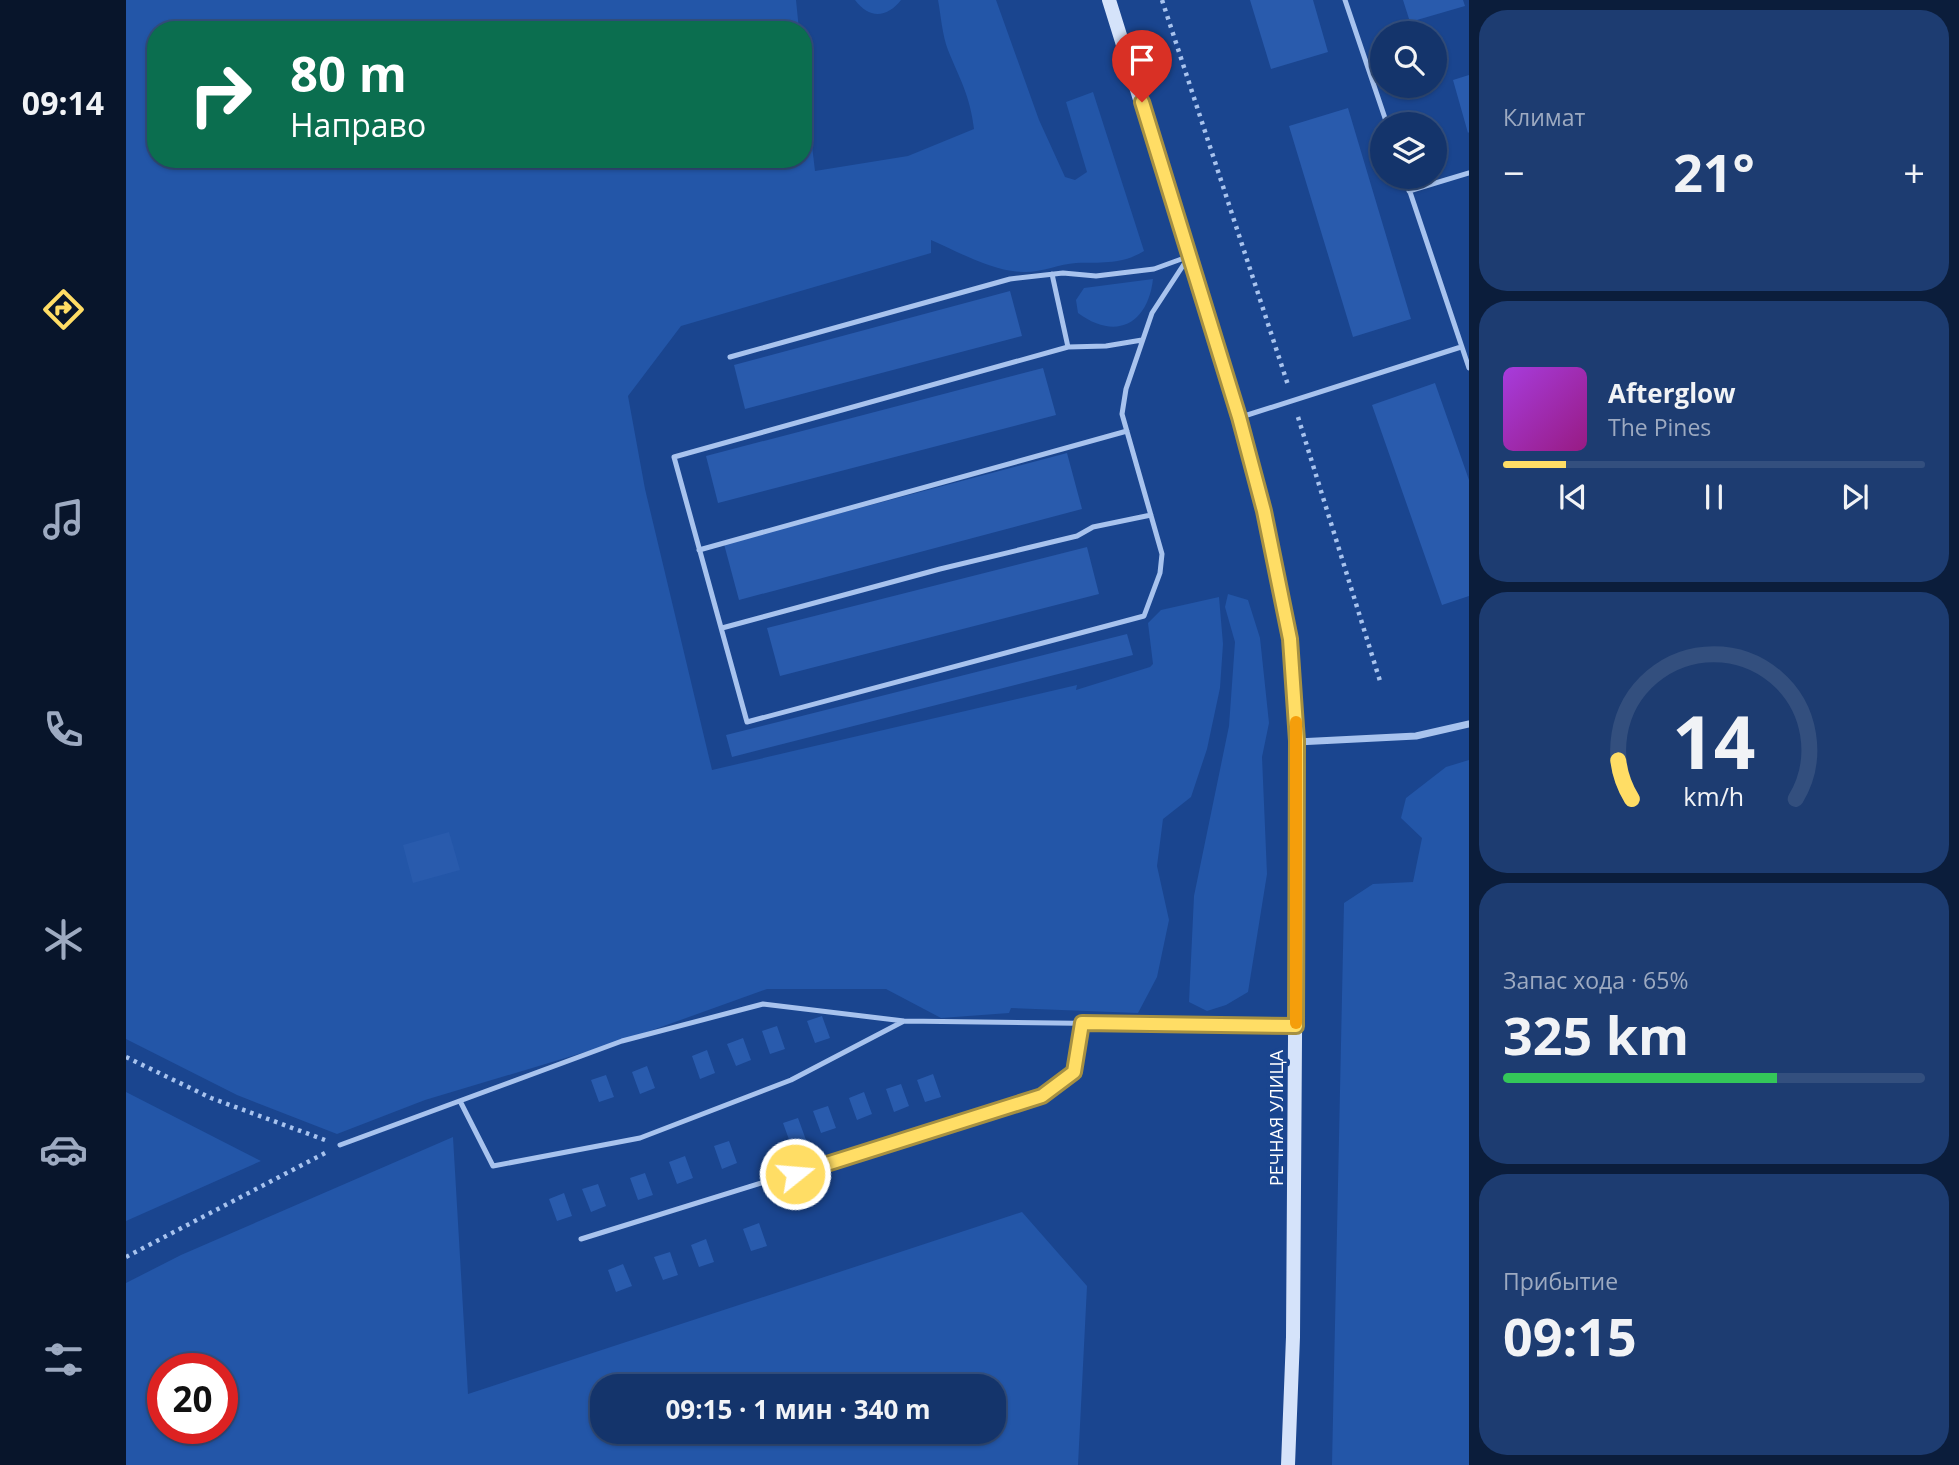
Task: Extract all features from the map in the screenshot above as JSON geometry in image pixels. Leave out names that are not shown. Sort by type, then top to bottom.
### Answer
[{"type":"street","name":"РЕЧНАЯ УЛИЦА","points":[[1109,0],[1239,417],[1267,524],[1290,639],[1297,741],[1293,1338],[1288,1465]]},
{"type":"street","points":[[1297,741],[1416,736],[1469,724]]},
{"type":"lane","points":[[1345,0],[1383,112]]},
{"type":"lane","points":[[1469,173],[1409,191],[1469,368]]},
{"type":"lane","points":[[730,357],[1010,279],[1052,274],[1096,276],[1142,270],[1190,256]]},
{"type":"lane","points":[[1142,340],[1068,347],[674,457],[747,722],[1144,616],[1160,573],[1162,554],[1122,414],[1126,389],[1152,313],[1190,256]]},
{"type":"lane","points":[[1052,274],[1068,347]]},
{"type":"lane","points":[[1239,417],[1461,347]]},
{"type":"lane","points":[[699,550],[1127,431]]},
{"type":"lane","points":[[722,628],[940,569],[1077,536],[1093,527],[1151,515]]},
{"type":"lane","points":[[340,1145],[622,1041],[763,1004],[904,1021],[1296,1026]]},
{"type":"lane","points":[[460,1101],[493,1166],[640,1138],[790,1080],[904,1021]]},
{"type":"lane","points":[[581,1239],[1042,1096],[1074,1072],[1082,1023]]},
{"type":"path","points":[[1162,0],[1293,400],[1380,681]]},
{"type":"path","points":[[126,1057],[211,1098],[340,1145]]},
{"type":"path","points":[[126,1257],[340,1145]]},
{"type":"shaded area","points":[[126,0],[796,0],[798,21],[147,21],[147,168],[812,168],[812,145],[815,171],[908,156],[974,129],[967,97],[946,44],[938,0],[996,0],[1039,120],[1065,177],[1075,180],[1087,172],[1066,102],[1093,92],[1144,251],[1119,261],[1070,264],[1023,272],[987,265],[931,240],[931,253],[681,326],[628,396],[645,489],[712,770],[1077,685],[1076,690],[1150,667],[1153,664],[1148,623],[1161,610],[1219,597],[1223,644],[1220,688],[1207,749],[1191,797],[1163,819],[1157,866],[1169,920],[1157,977],[1138,1013],[1011,1008],[1009,1013],[941,1018],[886,989],[767,989],[622,1041],[425,1100],[337,1134],[237,1095],[126,1039]]},
{"type":"shaded area","points":[[855,0],[901,0],[890,10],[878,14],[866,11]]},
{"type":"shaded area","points":[[1153,279],[1145,307],[1128,323],[1105,326],[1078,313],[1076,300],[1084,288]]},
{"type":"shaded area","points":[[1228,594],[1248,600],[1260,638],[1269,723],[1262,757],[1267,874],[1248,992],[1226,1005],[1207,1011],[1189,1002],[1194,896],[1229,726],[1235,642],[1225,607]]},
{"type":"shaded area","points":[[1469,760],[1469,1465],[1332,1465],[1344,903],[1373,884],[1413,882],[1422,838],[1401,818],[1406,798],[1446,767]]},
{"type":"shaded area","points":[[126,1092],[261,1161],[126,1221]]},
{"type":"shaded area","points":[[453,1137],[468,1394],[1022,1212],[1087,1286],[1078,1465],[126,1465],[126,1283],[181,1255]]},
{"type":"building","points":[[1250,0],[1313,0],[1328,52],[1271,69]]},
{"type":"building","points":[[1403,0],[1463,0],[1465,6],[1413,21],[1410,21]]},
{"type":"building","points":[[1469,75],[1469,132],[1468,133],[1453,80]]},
{"type":"building","points":[[1348,108],[1411,319],[1353,337],[1289,126]]},
{"type":"building","points":[[1010,291],[1022,336],[745,409],[734,365]]},
{"type":"building","points":[[1043,368],[1056,415],[718,503],[706,456]]},
{"type":"building","points":[[1435,383],[1469,480],[1469,596],[1442,605],[1372,405]]},
{"type":"building","points":[[1067,453],[1082,509],[739,600],[724,544]]},
{"type":"building","points":[[1087,547],[1099,594],[780,676],[767,628]]},
{"type":"building","points":[[1127,634],[1133,655],[732,757],[726,735]]},
{"type":"building","points":[[449,832],[460,870],[413,883],[403,845]]},
{"type":"building","points":[[822,1016],[830,1038],[815,1043],[807,1021]]},
{"type":"building","points":[[777,1026],[785,1049],[770,1054],[762,1031]]},
{"type":"building","points":[[743,1038],[751,1060],[736,1066],[727,1044]]},
{"type":"building","points":[[707,1050],[715,1073],[700,1079],[692,1056]]},
{"type":"building","points":[[647,1066],[655,1088],[640,1094],[632,1072]]},
{"type":"building","points":[[933,1074],[941,1097],[925,1102],[917,1080]]},
{"type":"building","points":[[606,1075],[614,1097],[599,1102],[591,1080]]},
{"type":"building","points":[[901,1084],[909,1106],[894,1112],[886,1089]]},
{"type":"building","points":[[864,1092],[872,1114],[857,1120],[849,1098]]},
{"type":"building","points":[[828,1106],[836,1128],[821,1133],[813,1111]]},
{"type":"building","points":[[798,1118],[806,1140],[791,1145],[783,1123]]},
{"type":"building","points":[[729,1141],[737,1163],[722,1169],[714,1146]]},
{"type":"building","points":[[685,1156],[693,1178],[677,1184],[669,1162]]},
{"type":"building","points":[[645,1173],[653,1195],[638,1200],[630,1178]]},
{"type":"building","points":[[598,1184],[606,1206],[591,1212],[582,1189]]},
{"type":"building","points":[[564,1193],[572,1216],[557,1221],[549,1199]]},
{"type":"building","points":[[759,1223],[767,1246],[751,1251],[743,1229]]},
{"type":"building","points":[[706,1239],[714,1262],[699,1267],[691,1245]]},
{"type":"building","points":[[670,1252],[678,1275],[663,1280],[654,1257]]},
{"type":"building","points":[[623,1264],[632,1286],[616,1292],[608,1270]]},
{"type":"slow traffic","points":[[1296,722],[1296,1023]]},
{"type":"route","points":[[795,1174],[1042,1096],[1074,1072],[1082,1023],[1296,1026],[1297,741],[1290,639],[1264,511],[1239,417],[1142,102]]}]
